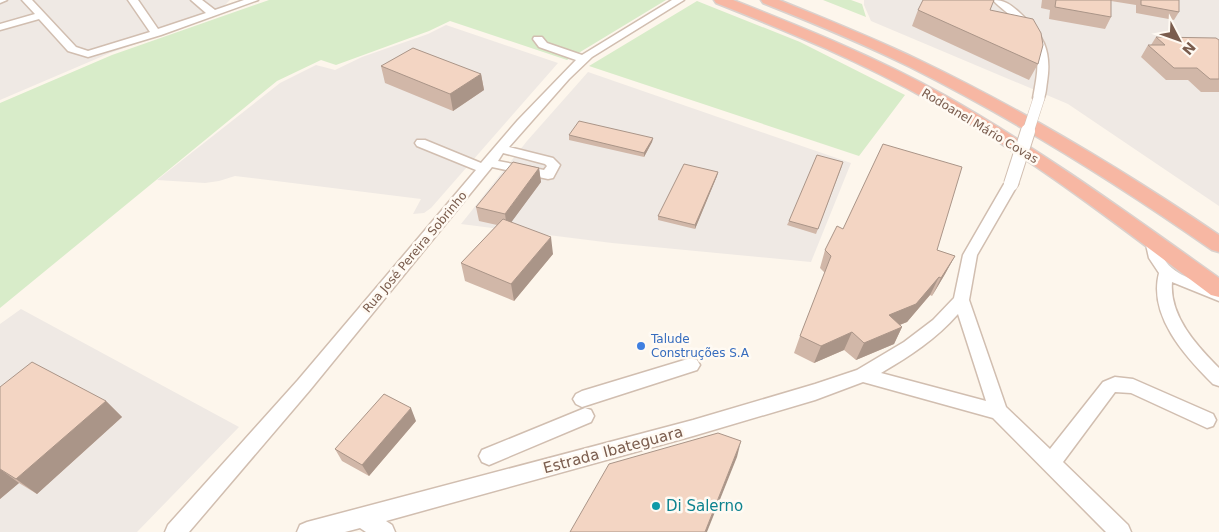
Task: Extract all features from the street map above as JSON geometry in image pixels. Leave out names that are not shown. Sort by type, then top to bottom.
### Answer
[{"type":"highway","name":"Rodoanel Mário Covas","points":[[721,0],[842,50],[895,76],[1035,158],[1219,289]]},
{"type":"highway","name":"Rodoanel Mário Covas","points":[[768,0],[865,40],[1016,117],[1113,175],[1219,245]]},
{"type":"street","points":[[28,0],[72,49],[88,54],[157,33],[252,0]]},
{"type":"street","points":[[133,0],[149,26],[157,33]]},
{"type":"street","points":[[196,0],[213,13]]},
{"type":"street","points":[[998,0],[1028,27],[1040,43],[1044,63],[1039,98],[1011,184],[970,255],[961,300],[999,412],[1120,532]]},
{"type":"street","name":"Rua José Pereira Sobrinho","points":[[175,532],[304,385],[544,99],[583,59],[673,3]]},
{"type":"street","points":[[0,27],[42,15]]},
{"type":"street","points":[[538,39],[543,45],[583,59]]},
{"type":"street","points":[[421,143],[487,166],[548,175],[554,165],[549,160],[501,149]]},
{"type":"street","points":[[1152,240],[1159,264],[1166,271],[1201,288],[1219,294]]},
{"type":"street","points":[[1166,271],[1164,286],[1176,327],[1190,347],[1219,379]]},
{"type":"street","name":"Estrada Ibateguara","points":[[307,532],[693,428],[815,392],[863,375],[910,348],[939,324],[961,300]]},
{"type":"street","points":[[489,456],[584,407],[691,365]]},
{"type":"street","points":[[863,375],[999,412]]},
{"type":"street","points":[[1051,463],[1109,388],[1115,384],[1133,386],[1207,420]]},
{"type":"street","points":[[361,518],[385,532]]},
{"type":"shaded area","points":[[0,0],[230,0],[222,8],[200,22],[110,53],[0,100]]},
{"type":"shaded area","points":[[864,0],[1219,0],[1219,206],[1068,104],[871,21],[864,5]]},
{"type":"shaded area","points":[[446,25],[558,63],[431,208],[424,213],[413,214],[421,199],[235,176],[205,183],[157,180],[280,83],[316,65],[335,70],[362,57],[428,34]]},
{"type":"shaded area","points":[[588,72],[851,163],[811,262],[612,243],[461,224],[527,141]]},
{"type":"shaded area","points":[[21,309],[239,427],[137,532],[0,532],[0,324]]},
{"type":"green space","points":[[269,0],[666,0],[567,60],[450,21],[429,31],[336,65],[321,60],[277,81],[0,308],[0,103],[112,55]]},
{"type":"green space","points":[[823,0],[851,0],[862,4],[866,17]]},
{"type":"green space","points":[[697,1],[800,42],[905,95],[859,156],[589,66]]},
{"type":"building","points":[[923,0],[994,0],[990,10],[1033,19],[1041,33],[1043,45],[1038,64],[918,10]]},
{"type":"building","points":[[1056,0],[1111,0],[1111,17],[1055,7]]},
{"type":"building","points":[[1141,0],[1179,0],[1179,12],[1141,5]]},
{"type":"building","points":[[1156,37],[1216,38],[1219,40],[1219,79],[1210,79],[1197,68],[1174,68],[1148,45],[1165,45]]},
{"type":"building","points":[[413,48],[481,74],[450,94],[381,66]]},
{"type":"building","points":[[579,121],[653,138],[644,153],[569,135]]},
{"type":"building","points":[[883,144],[962,167],[937,250],[955,256],[941,278],[939,277],[916,304],[889,315],[902,327],[864,343],[852,332],[821,346],[800,336],[831,256],[825,250],[837,226],[843,229]]},
{"type":"building","points":[[817,155],[843,162],[818,229],[789,221]]},
{"type":"building","points":[[513,162],[539,168],[505,214],[476,207]]},
{"type":"building","points":[[684,164],[718,172],[695,225],[658,216]]},
{"type":"building","points":[[503,219],[551,237],[511,284],[461,263]]},
{"type":"building","points":[[32,362],[106,401],[16,479],[0,469],[0,387]]},
{"type":"building","points":[[384,394],[411,408],[362,465],[335,449]]},
{"type":"building","name":"Di Salerno","points":[[718,433],[741,441],[705,532],[570,532],[609,464]]},
{"type":"place","name":"Talude Construções S.A","points":[[641,346]]},
{"type":"place","name":"Di Salerno","points":[[656,506]]}]
